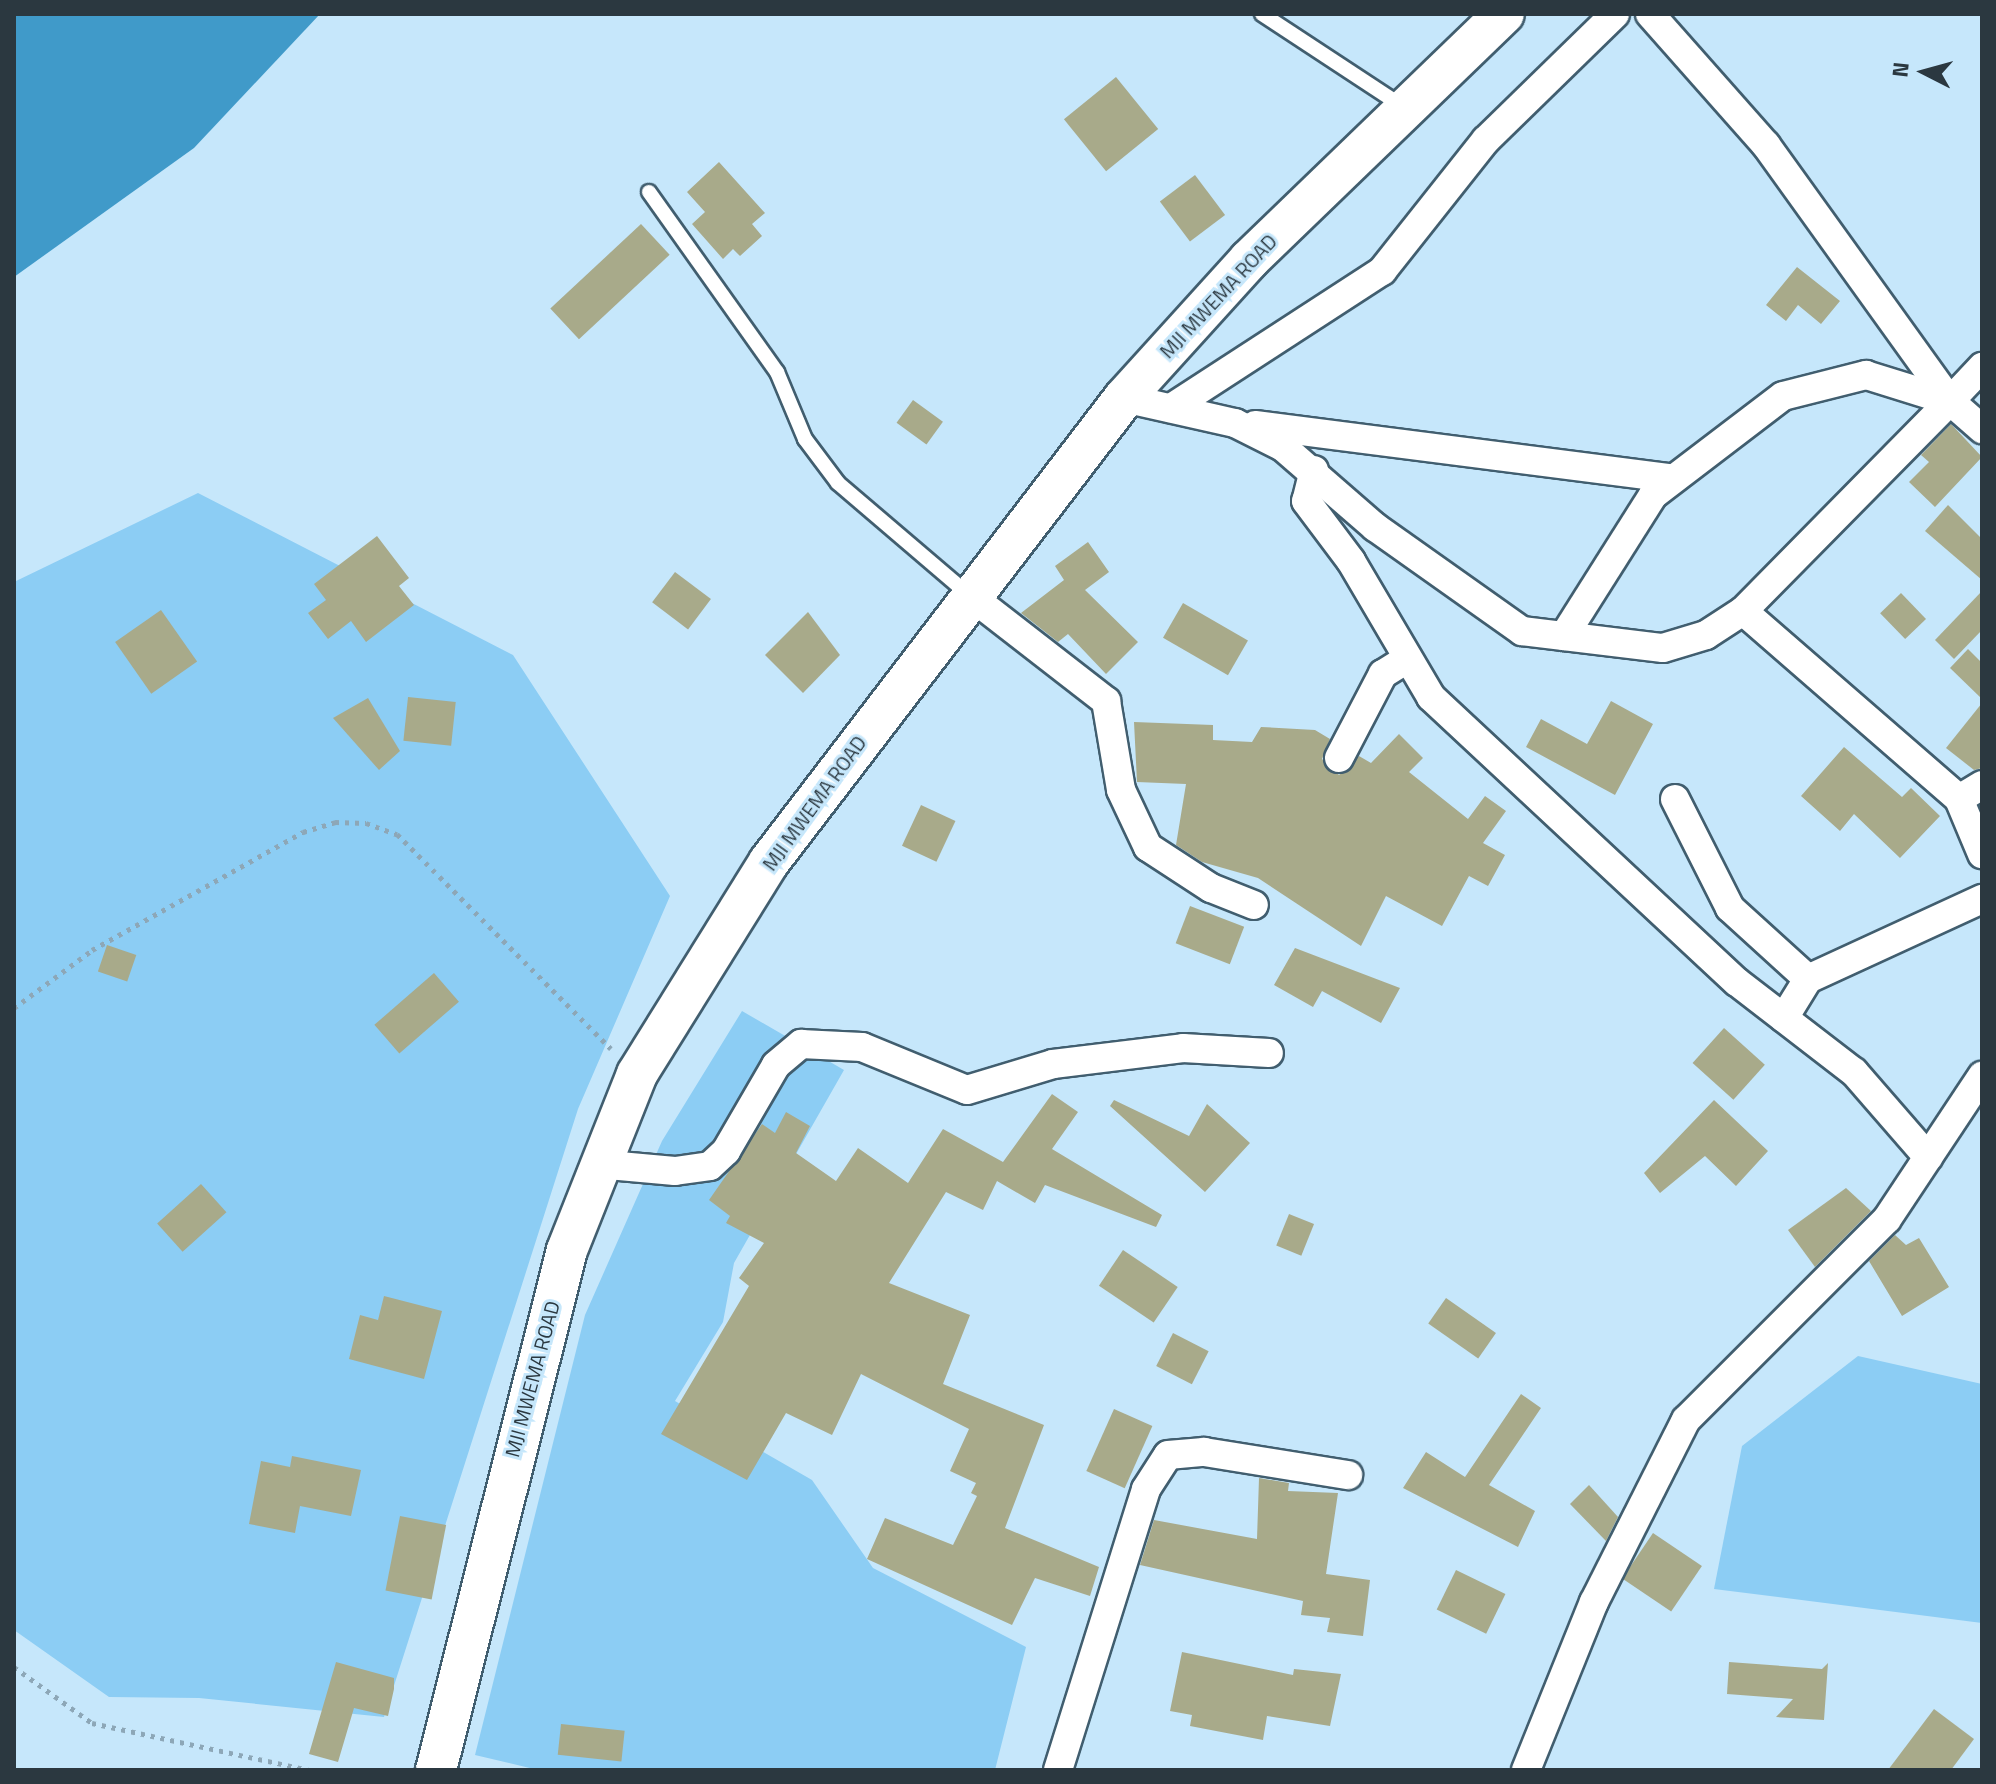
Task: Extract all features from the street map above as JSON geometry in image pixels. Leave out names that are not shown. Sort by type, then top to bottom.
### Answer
[{"type":"main road","name":"MJI MWEMA ROAD","points":[[436,1770],[523,1409],[597,1164],[637,1074],[769,862],[968,594],[1124,398],[1249,260],[1504,14]]},
{"type":"street","points":[[1171,408],[1382,271],[1486,140],[1615,14]]},
{"type":"street","points":[[1650,14],[1766,145],[1950,401],[1982,429]]},
{"type":"street","points":[[1235,423],[1314,470],[1375,527],[1522,631],[1663,648],[1706,635],[1743,611],[1982,367]]},
{"type":"street","points":[[1564,636],[1653,495],[1670,478],[1783,396],[1866,375],[1950,401]]},
{"type":"street","points":[[1124,398],[1235,423],[1670,478]]},
{"type":"street","points":[[1314,470],[1306,501],[1351,561],[1405,660],[1431,697],[1784,1018],[1854,1072],[1928,1157]]},
{"type":"street","points":[[968,594],[1106,701],[1121,790],[1148,847],[1211,888],[1254,905]]},
{"type":"street","points":[[1743,611],[1970,792],[1982,854]]},
{"type":"street","points":[[1339,758],[1383,674],[1405,660]]},
{"type":"street","points":[[1675,799],[1730,908],[1808,979]]},
{"type":"street","points":[[1784,1018],[1808,979],[1982,899]]},
{"type":"street","points":[[597,1164],[675,1171],[710,1166],[726,1151],[776,1065],[801,1044],[862,1047],[967,1090],[1053,1064],[1183,1048],[1269,1053]]},
{"type":"street","points":[[1526,1770],[1594,1602],[1686,1420],[1887,1219],[1982,1076]]},
{"type":"street","points":[[1058,1770],[1146,1489],[1168,1455],[1204,1452],[1348,1475]]},
{"type":"lane","points":[[1262,14],[1406,109]]},
{"type":"lane","points":[[649,192],[777,372],[805,439],[838,483],[968,594]]},
{"type":"path","points":[[14,1008],[92,950],[303,832],[335,822],[366,823],[397,834],[637,1074]]},
{"type":"path","points":[[14,1667],[92,1723],[310,1770]]},
{"type":"shaded area","points":[[14,14],[320,14],[194,148],[14,277]]},
{"type":"shaded area","points":[[198,493],[513,655],[670,896],[578,1109],[384,1717],[199,1698],[109,1697],[14,1630],[14,582]]},
{"type":"shaded area","points":[[742,1011],[844,1070],[734,1263],[723,1322],[675,1401],[812,1480],[873,1568],[1026,1647],[995,1770],[538,1770],[475,1755],[585,1315],[662,1141]]},
{"type":"shaded area","points":[[1858,1356],[1982,1384],[1982,1623],[1714,1589],[1742,1446]]},
{"type":"building","points":[[1116,77],[1158,129],[1106,171],[1064,119]]},
{"type":"building","points":[[719,162],[765,213],[752,224],[762,236],[740,256],[733,249],[723,259],[692,224],[705,212],[687,192]]},
{"type":"building","points":[[1195,175],[1225,215],[1190,241],[1160,201]]},
{"type":"building","points":[[641,224],[670,255],[579,339],[550,309]]},
{"type":"building","points":[[1797,267],[1840,301],[1821,324],[1798,305],[1786,321],[1766,305]]},
{"type":"building","points":[[913,400],[943,422],[926,444],[897,423]]},
{"type":"building","points":[[1951,424],[1982,457],[1935,507],[1909,482],[1929,462],[1921,455]]},
{"type":"building","points":[[1948,505],[1982,539],[1982,580],[1925,531]]},
{"type":"building","points":[[377,536],[409,578],[399,586],[414,605],[366,642],[351,621],[328,639],[308,613],[326,600],[314,584]]},
{"type":"building","points":[[1088,542],[1109,572],[1085,590],[1138,642],[1106,674],[1068,634],[1058,642],[1021,613],[1064,580],[1055,566]]},
{"type":"building","points":[[675,572],[711,599],[688,629],[652,602]]},
{"type":"building","points":[[1982,591],[1982,630],[1954,659],[1935,640]]},
{"type":"building","points":[[1901,593],[1926,619],[1905,639],[1880,613]]},
{"type":"building","points":[[1183,603],[1248,640],[1228,675],[1163,638]]},
{"type":"building","points":[[161,610],[197,662],[151,694],[115,642]]},
{"type":"building","points":[[808,612],[840,655],[803,693],[765,655]]},
{"type":"building","points":[[1968,649],[1982,663],[1982,699],[1950,668]]},
{"type":"building","points":[[408,697],[456,702],[451,746],[403,741]]},
{"type":"building","points":[[368,698],[400,751],[379,770],[333,718]]},
{"type":"building","points":[[1611,701],[1653,724],[1615,795],[1526,747],[1541,719],[1587,744]]},
{"type":"building","points":[[1982,703],[1982,768],[1974,770],[1946,748]]},
{"type":"building","points":[[1134,722],[1213,725],[1213,740],[1252,742],[1261,727],[1315,730],[1330,739],[1322,759],[1339,775],[1359,756],[1371,763],[1399,734],[1423,758],[1409,772],[1468,819],[1485,796],[1506,811],[1483,843],[1505,855],[1488,886],[1469,876],[1442,926],[1386,896],[1361,946],[1258,878],[1202,862],[1176,845],[1186,784],[1137,782]]},
{"type":"building","points":[[1844,747],[1902,797],[1911,788],[1940,816],[1900,858],[1854,814],[1840,831],[1801,796]]},
{"type":"building","points":[[921,805],[955,821],[936,862],[902,846]]},
{"type":"building","points":[[1190,906],[1244,927],[1230,964],[1176,943]]},
{"type":"building","points":[[107,945],[136,955],[127,982],[98,971]]},
{"type":"building","points":[[1295,948],[1400,988],[1381,1023],[1322,991],[1313,1007],[1274,985]]},
{"type":"building","points":[[434,973],[459,1002],[399,1054],[374,1025]]},
{"type":"building","points":[[1724,1028],[1765,1065],[1733,1100],[1693,1063]]},
{"type":"building","points":[[1052,1094],[1078,1112],[1052,1149],[1162,1215],[1156,1227],[1045,1185],[1035,1203],[997,1181],[983,1210],[946,1192],[889,1283],[970,1315],[943,1384],[1044,1425],[1005,1528],[1099,1567],[1090,1596],[1035,1578],[1012,1625],[867,1559],[885,1518],[953,1545],[977,1496],[971,1493],[976,1483],[950,1471],[969,1429],[861,1374],[832,1435],[786,1413],[747,1480],[661,1434],[749,1286],[739,1278],[764,1243],[726,1223],[730,1216],[709,1200],[762,1124],[775,1133],[786,1112],[810,1126],[796,1153],[836,1181],[858,1148],[908,1183],[943,1129],[1003,1162]]},
{"type":"building","points":[[1114,1100],[1189,1136],[1207,1104],[1250,1143],[1205,1192],[1110,1106]]},
{"type":"building","points":[[1714,1100],[1768,1151],[1736,1186],[1705,1156],[1660,1193],[1644,1173]]},
{"type":"building","points":[[201,1184],[226,1212],[183,1252],[157,1223]]},
{"type":"building","points":[[1846,1188],[1871,1211],[1815,1267],[1788,1230]]},
{"type":"building","points":[[1289,1214],[1314,1224],[1301,1256],[1276,1246]]},
{"type":"building","points":[[1895,1235],[1906,1245],[1919,1238],[1949,1287],[1902,1316],[1869,1261]]},
{"type":"building","points":[[1123,1250],[1178,1287],[1154,1323],[1099,1286]]},
{"type":"building","points":[[384,1296],[442,1311],[424,1379],[349,1359],[360,1315],[378,1320]]},
{"type":"building","points":[[1446,1298],[1496,1333],[1478,1358],[1428,1323]]},
{"type":"building","points":[[1173,1333],[1209,1351],[1192,1384],[1156,1366]]},
{"type":"building","points":[[1521,1394],[1541,1408],[1489,1485],[1535,1511],[1518,1547],[1403,1488],[1426,1452],[1465,1477]]},
{"type":"building","points":[[1114,1409],[1152,1426],[1125,1488],[1086,1471]]},
{"type":"building","points":[[292,1456],[361,1470],[351,1516],[300,1506],[295,1533],[249,1524],[261,1461],[290,1467]]},
{"type":"building","points":[[1259,1478],[1289,1483],[1288,1491],[1338,1493],[1326,1574],[1370,1580],[1363,1636],[1327,1632],[1330,1618],[1301,1615],[1303,1601],[1140,1565],[1154,1520],[1257,1539]]},
{"type":"building","points":[[1589,1485],[1618,1517],[1606,1541],[1570,1504]]},
{"type":"building","points":[[400,1516],[446,1525],[432,1600],[385,1591]]},
{"type":"building","points":[[1653,1533],[1702,1566],[1671,1612],[1622,1579]]},
{"type":"building","points":[[1456,1570],[1505,1594],[1486,1634],[1437,1610]]},
{"type":"building","points":[[1182,1652],[1293,1675],[1294,1669],[1341,1674],[1330,1726],[1267,1716],[1263,1740],[1190,1726],[1192,1715],[1170,1711]]},
{"type":"building","points":[[336,1662],[394,1678],[388,1716],[354,1708],[338,1762],[309,1754]]},
{"type":"building","points":[[1729,1662],[1822,1669],[1828,1663],[1824,1720],[1776,1717],[1793,1699],[1727,1694]]},
{"type":"building","points":[[1934,1709],[1974,1739],[1951,1770],[1888,1770]]},
{"type":"building","points":[[561,1724],[625,1731],[621,1762],[558,1755]]}]
